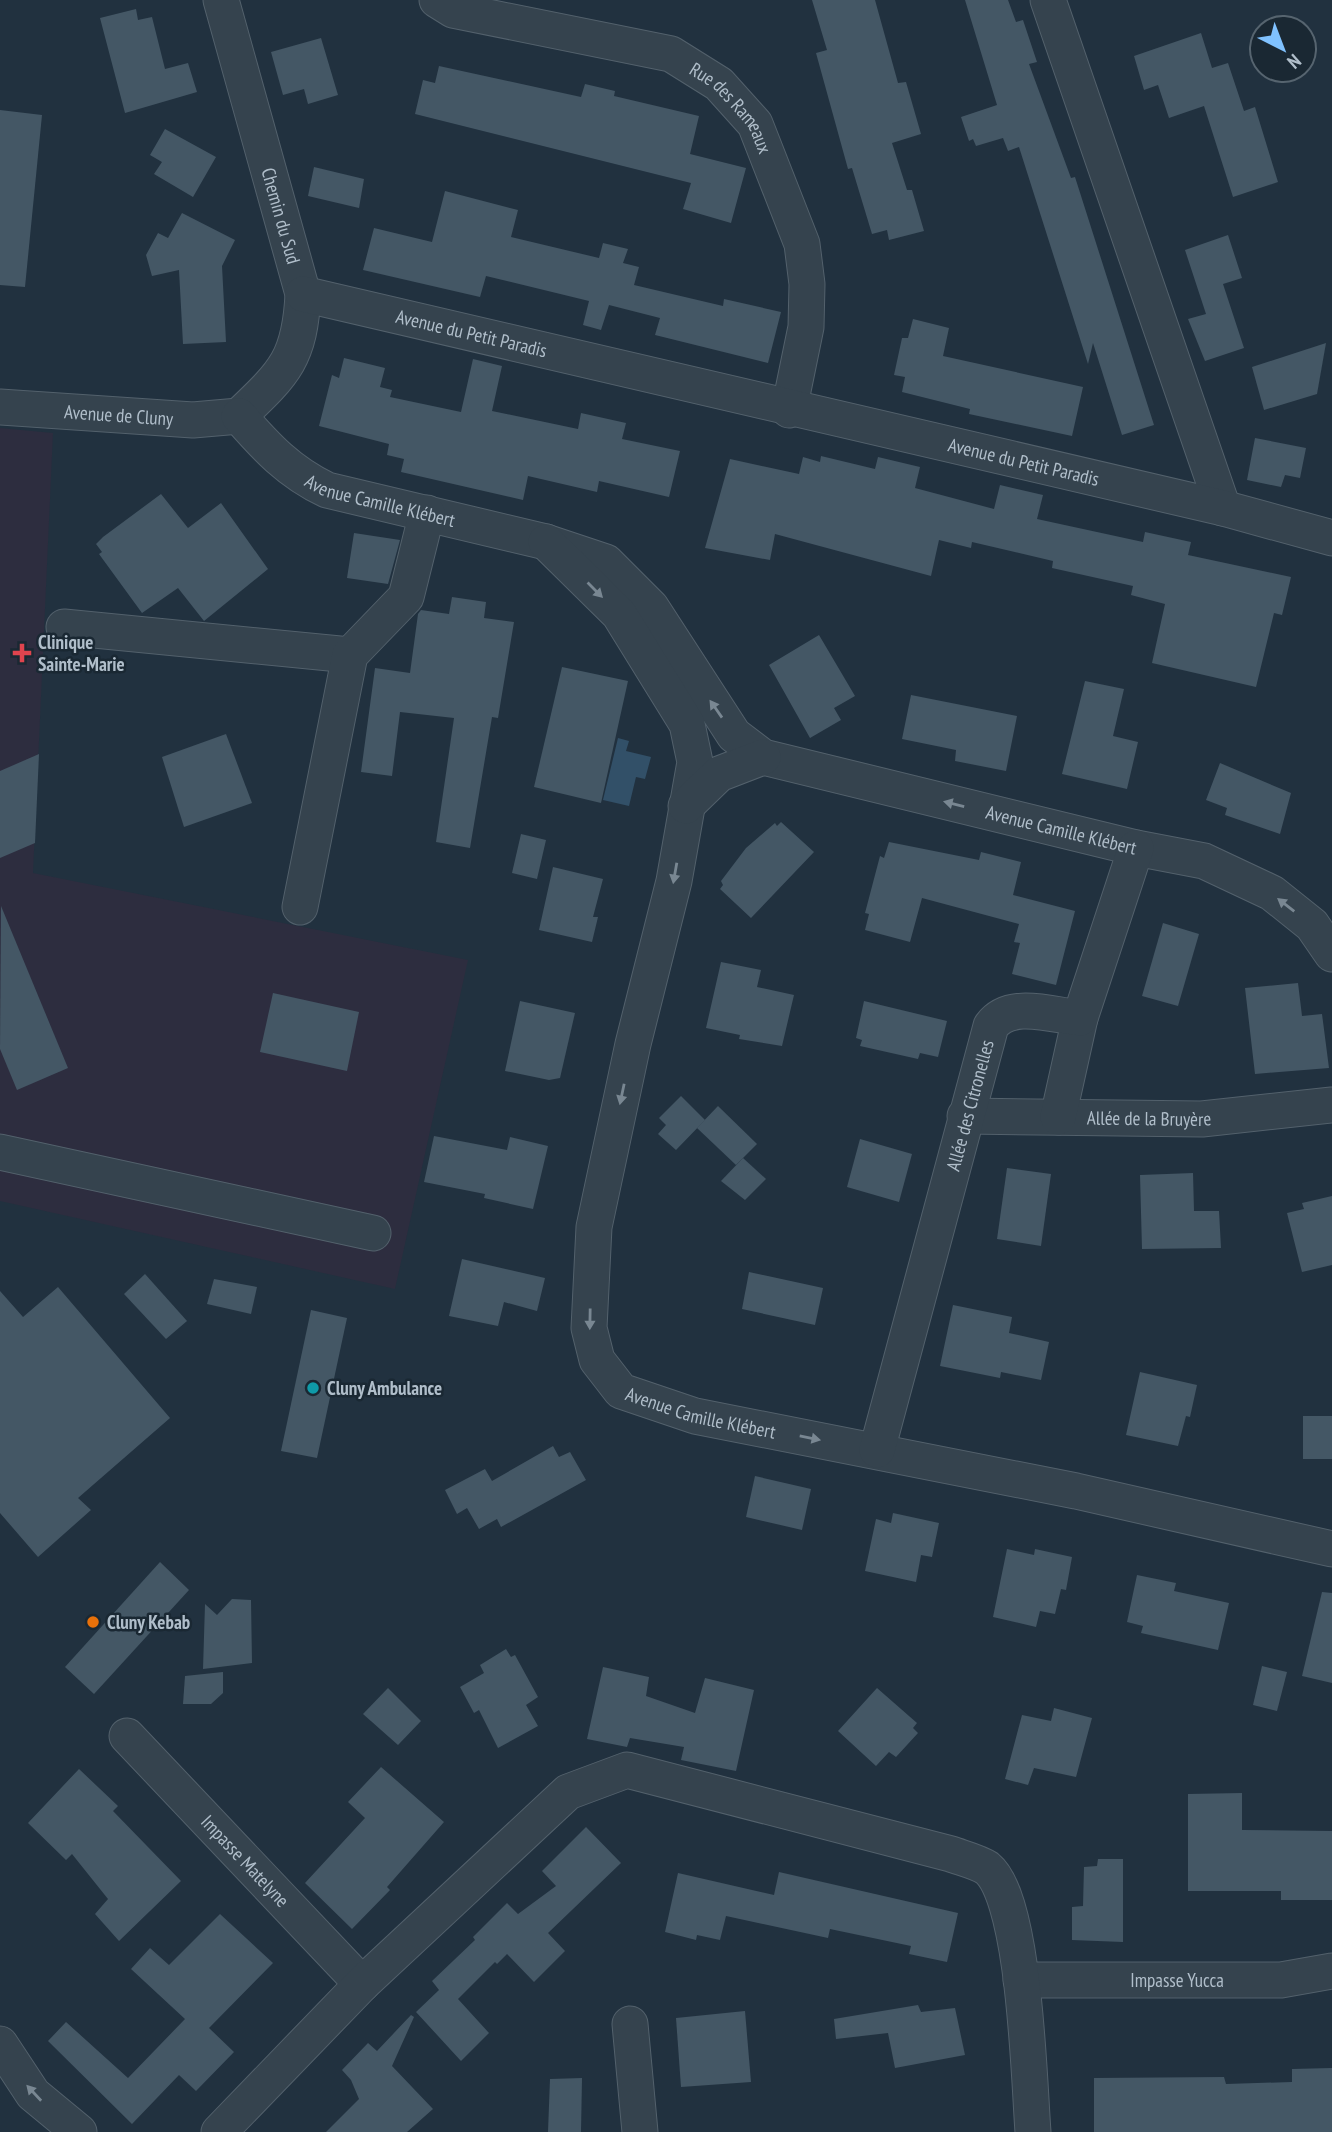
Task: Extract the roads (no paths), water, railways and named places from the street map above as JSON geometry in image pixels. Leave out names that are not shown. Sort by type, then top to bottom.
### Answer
[{"type":"street","name":"Chemin du Sud","points":[[221,0],[303,294],[302,325],[296,349],[272,385],[239,416]]},
{"type":"street","name":"Rue des Rameaux","points":[[436,0],[453,10],[671,54],[719,84],[755,124],[802,244],[807,284],[806,327],[789,410]]},
{"type":"street","points":[[1048,0],[1223,508]]},
{"type":"street","name":"Avenue du Petit Paradis","points":[[303,294],[789,410],[1223,508],[1332,538]]},
{"type":"street","name":"Avenue de Cluny","points":[[0,407],[193,420],[239,416]]},
{"type":"street","name":"Avenue Camille Klébert","points":[[239,416],[280,461],[301,478],[327,490],[547,542],[606,562],[651,607],[734,735],[763,757],[1136,848],[1204,861],[1272,894],[1312,925],[1332,954]]},
{"type":"street","points":[[300,907],[350,655],[406,597],[426,513]]},
{"type":"street","name":"Avenue Camille Klébert","points":[[547,542],[619,614],[687,724],[695,762],[674,881],[633,1044],[594,1227],[589,1328],[597,1360],[621,1391],[695,1416],[877,1450],[1332,1549]]},
{"type":"street","points":[[64,627],[350,655]]},
{"type":"street","points":[[686,806],[719,774],[763,757]]},
{"type":"street","points":[[1058,1117],[1080,1018],[1136,848]]},
{"type":"street","name":"Allée des Citronelles","points":[[877,1450],[991,1026],[999,1015],[1013,1010],[1080,1018]]},
{"type":"street","name":"Allée de la Bruyère","points":[[965,1116],[1202,1119],[1332,1105]]},
{"type":"street","points":[[0,1152],[373,1233]]},
{"type":"street","name":"Impasse Matelyne","points":[[127,1736],[362,1984]]},
{"type":"street","points":[[219,2132],[362,1984],[568,1791],[627,1770],[951,1854],[987,1869],[1006,1902],[1021,1980],[1033,2132]]},
{"type":"street","name":"Impasse Yucca","points":[[1021,1980],[1282,1980],[1332,1971]]},
{"type":"street","points":[[630,2024],[640,2132]]},
{"type":"street","points":[[0,2044],[33,2094],[79,2132]]},
{"type":"place","name":"Clinique Sainte-Marie","points":[[22,653]]},
{"type":"place","name":"Cluny Ambulance","points":[[313,1388]]},
{"type":"place","name":"Cluny Kebab","points":[[93,1622]]}]
